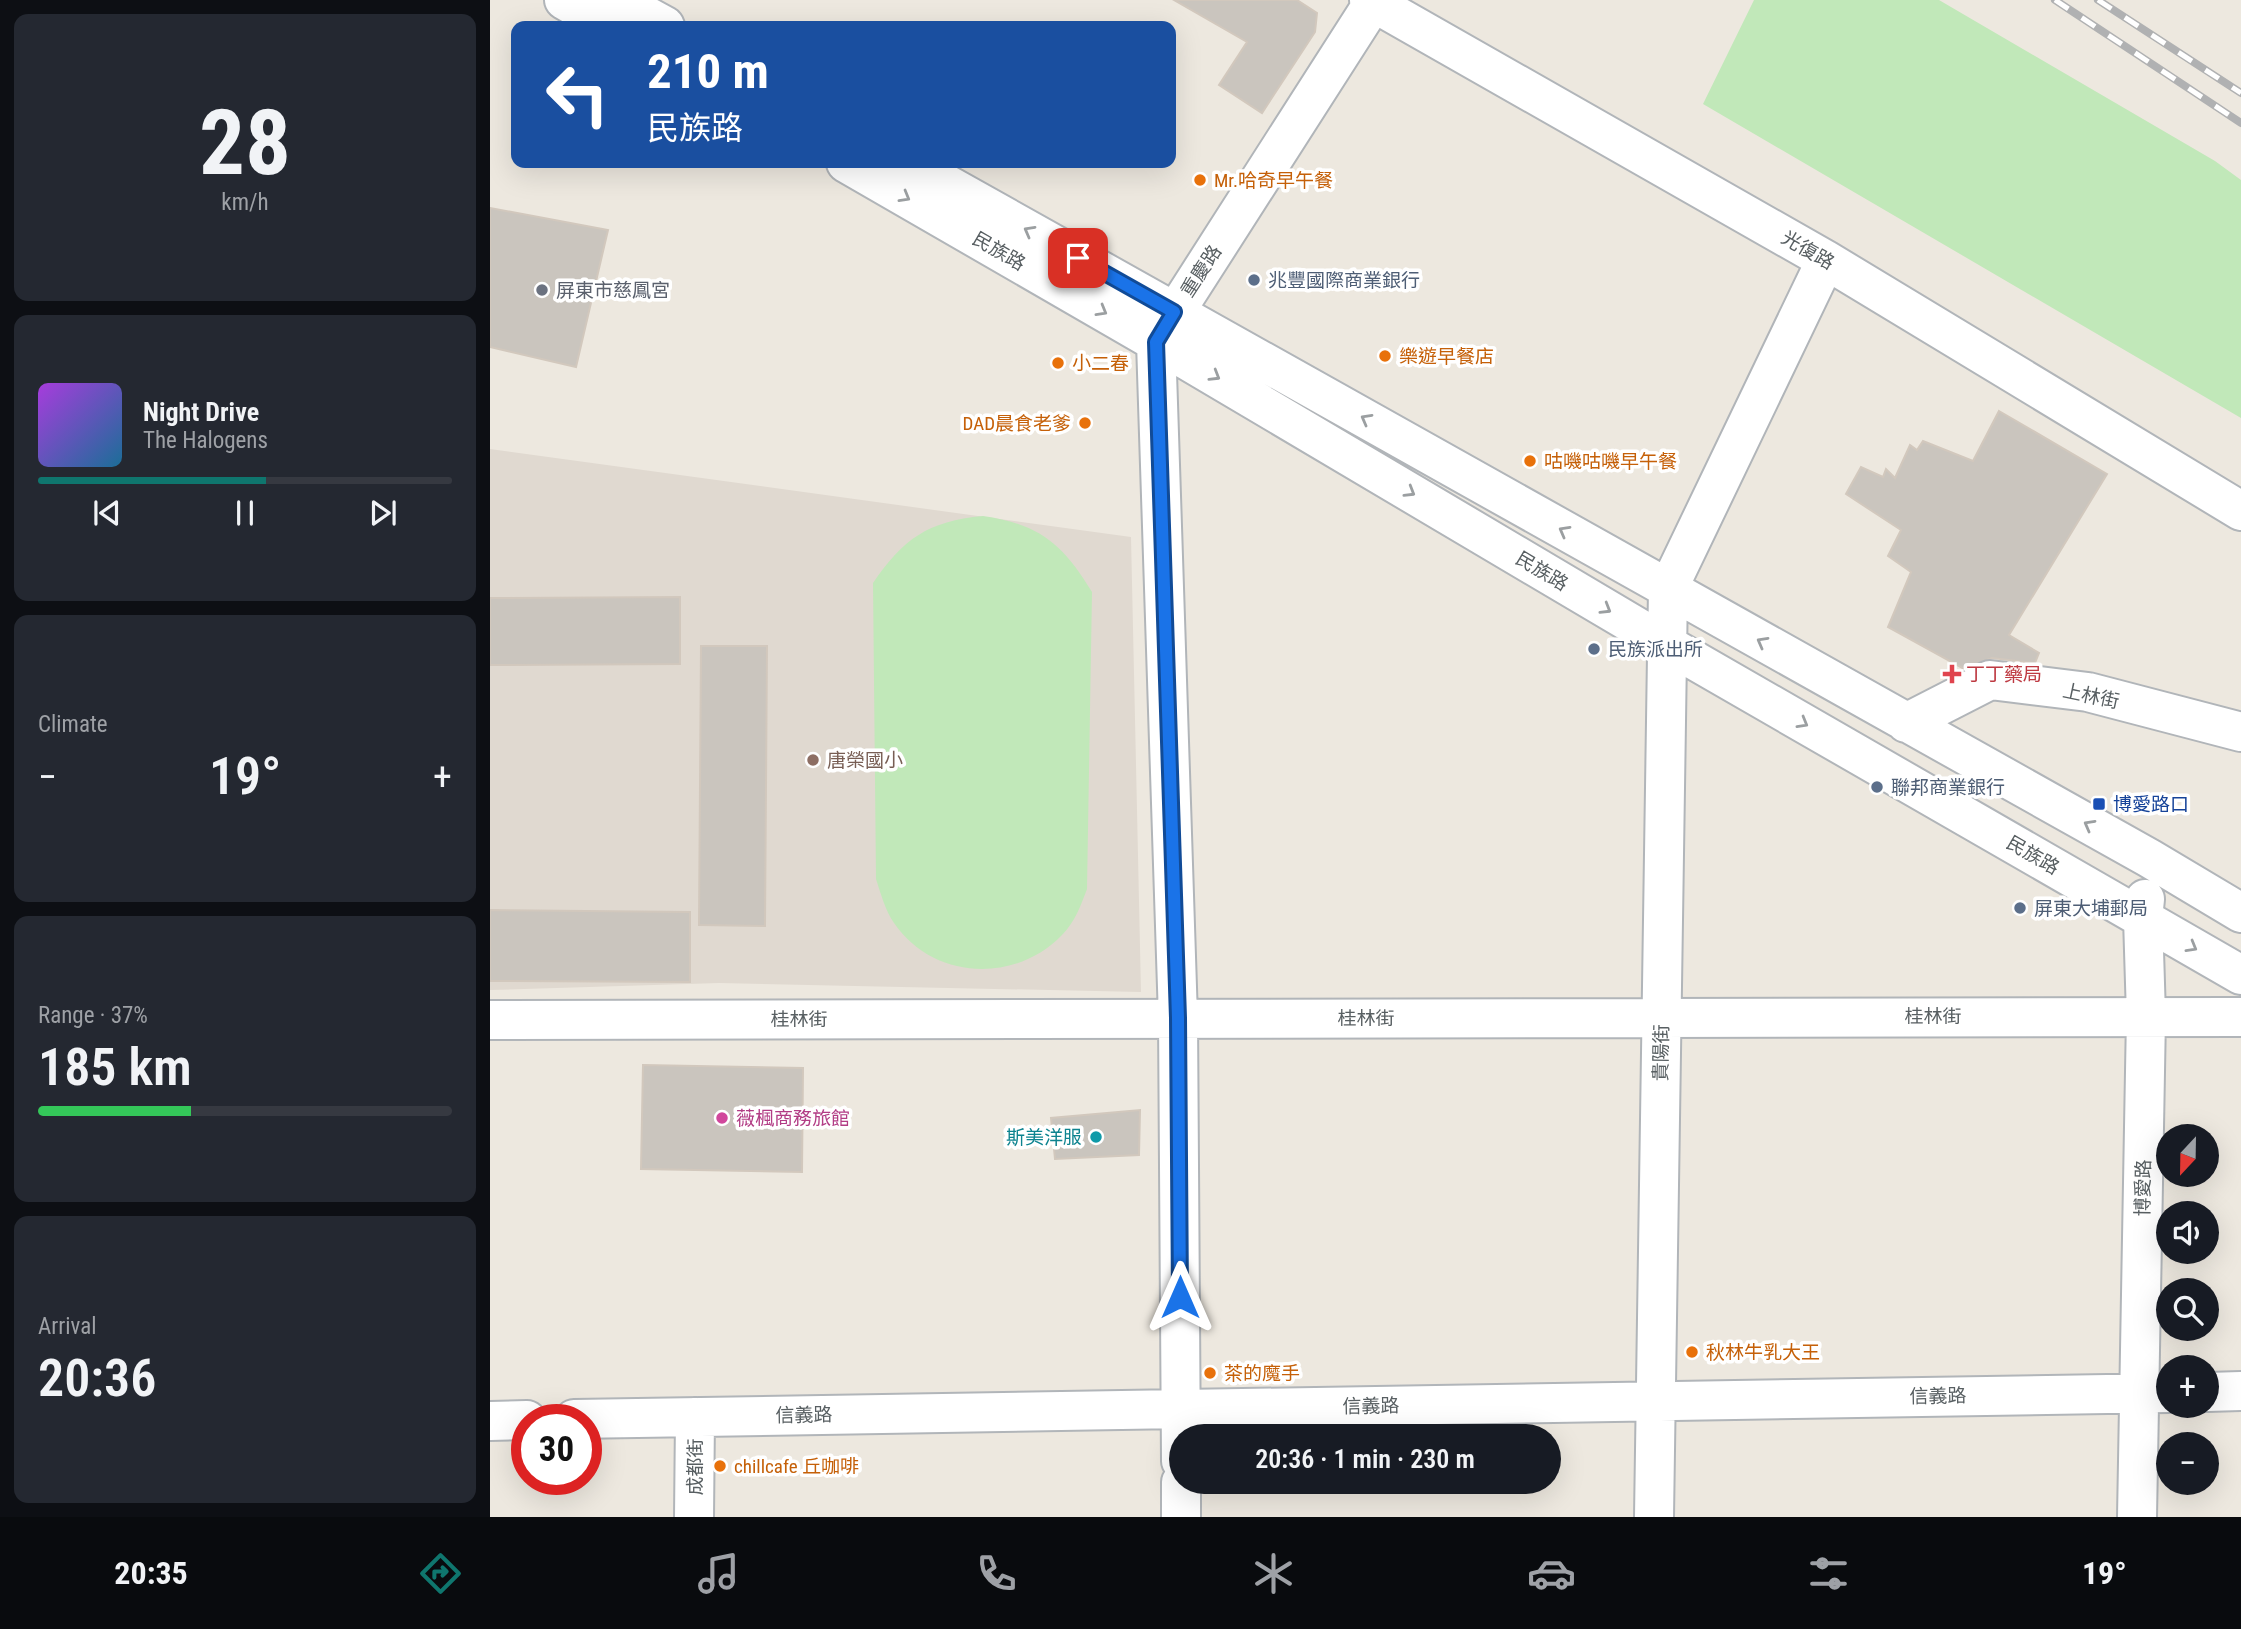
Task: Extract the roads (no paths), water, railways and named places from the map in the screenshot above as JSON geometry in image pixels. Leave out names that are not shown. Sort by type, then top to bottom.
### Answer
[{"type":"street","points":[[564,0],[601,21]]},
{"type":"street","points":[[618,0],[656,21]]},
{"type":"street","name":"光復路","points":[[1373,1],[1826,260],[2241,511]]},
{"type":"street","name":"重慶路","points":[[1165,327],[1373,1]]},
{"type":"street","name":"民族路","points":[[856,168],[1668,589],[2149,858],[2241,914]]},
{"type":"street","name":"民族路","points":[[917,168],[1666,644],[2241,975]]},
{"type":"street","points":[[1668,589],[1826,260]]},
{"type":"street","points":[[1165,327],[1178,1018],[1181,1424]]},
{"type":"street","name":"貴陽街","points":[[1654,1517],[1668,589]]},
{"type":"street","name":"上林街","points":[[1906,723],[1990,680],[2088,692],[2241,732]]},
{"type":"street","name":"博愛路","points":[[2137,1517],[2154,1393],[2143,918],[2149,858]]},
{"type":"street","name":"桂林街","points":[[490,1020],[2241,1017]]},
{"type":"street","points":[[2219,1392],[2241,1391]]},
{"type":"street","name":"信義路","points":[[602,1419],[2154,1393]]},
{"type":"street","name":"成都街","points":[[694,1517],[695,1417]]},
{"type":"street","points":[[490,1421],[511,1420]]},
{"type":"street","points":[[1181,1494],[1181,1517]]},
{"type":"railway","points":[[2055,0],[2241,123]]},
{"type":"railway","points":[[2098,0],[2241,93]]},
{"type":"place","name":"Mr.哈奇早午餐","points":[[1200,180]]},
{"type":"place","name":"兆豐國際商業銀行","points":[[1254,280]]},
{"type":"place","name":"屏東市慈鳳宮","points":[[542,290]]},
{"type":"place","name":"樂遊早餐店","points":[[1385,356]]},
{"type":"place","name":"小二春","points":[[1058,363]]},
{"type":"place","name":"DAD晨食老爹","points":[[1085,423]]},
{"type":"place","name":"咕嘰咕嘰早午餐","points":[[1530,461]]},
{"type":"place","name":"民族派出所","points":[[1594,649]]},
{"type":"place","name":"丁丁藥局","points":[[1952,674]]},
{"type":"place","name":"唐榮國小","points":[[813,760]]},
{"type":"place","name":"聯邦商業銀行","points":[[1877,787]]},
{"type":"place","name":"博愛路口","points":[[2099,804]]},
{"type":"place","name":"屏東大埔郵局","points":[[2020,908]]},
{"type":"place","name":"薇楓商務旅館","points":[[722,1118]]},
{"type":"place","name":"斯美洋服","points":[[1096,1137]]},
{"type":"place","name":"秋林牛乳大王","points":[[1692,1352]]},
{"type":"place","name":"茶的魔手","points":[[1210,1373]]},
{"type":"place","name":"chillcafe 丘咖啡","points":[[720,1466]]}]
